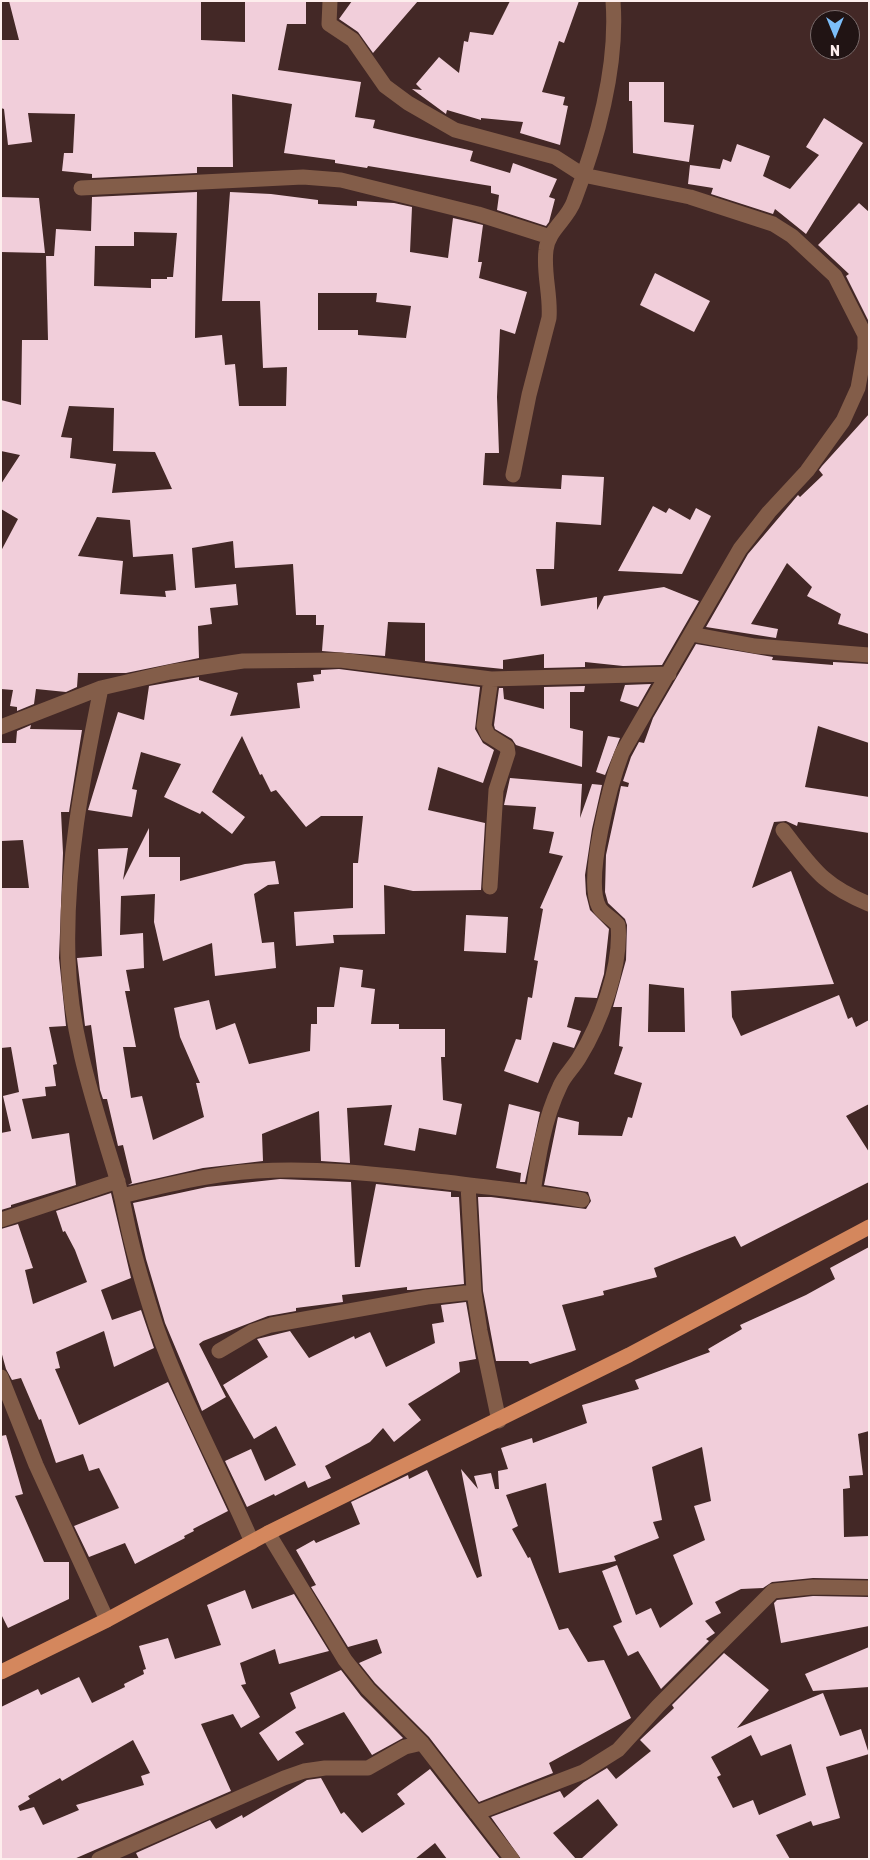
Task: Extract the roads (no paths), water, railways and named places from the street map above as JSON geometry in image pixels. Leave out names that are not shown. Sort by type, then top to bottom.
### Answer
[{"type":"main road","points":[[1,1672],[106,1620],[268,1533],[499,1421],[629,1355],[869,1227]]},
{"type":"street","points":[[330,1],[329,24],[353,40],[385,86],[408,103],[456,130],[556,157],[583,175],[690,197],[772,224],[792,236],[835,276],[867,335],[858,388],[843,421],[807,471],[769,512],[740,549],[622,753],[614,774],[600,837],[595,886],[599,908],[618,925],[617,950],[604,1005],[594,1030],[579,1058],[560,1086],[551,1111],[537,1166],[533,1193]]},
{"type":"street","points":[[513,475],[529,395],[549,318],[550,305],[546,250],[550,238],[574,204],[599,125],[612,48],[613,1]]},
{"type":"street","points":[[81,188],[303,176],[341,180],[478,214],[550,238]]},
{"type":"street","points":[[691,634],[755,646],[869,655]]},
{"type":"street","points":[[1,727],[101,688],[170,672],[243,661],[358,662],[440,675],[491,680],[669,674]]},
{"type":"street","points":[[490,887],[496,790],[508,753],[506,747],[488,735],[484,726],[491,680]]},
{"type":"street","points":[[101,688],[88,751],[69,897],[68,958],[75,1031],[93,1102],[120,1189],[138,1268],[172,1367],[227,1483],[252,1542]]},
{"type":"street","points":[[783,830],[814,870],[830,886],[869,904]]},
{"type":"street","points":[[1,1220],[120,1189],[256,1171],[339,1171],[582,1200]]},
{"type":"street","points":[[468,1185],[474,1292],[499,1421]]},
{"type":"street","points":[[219,1351],[253,1331],[271,1325],[427,1297],[474,1292]]},
{"type":"street","points":[[1,1377],[36,1465],[106,1620]]},
{"type":"street","points":[[268,1533],[345,1660],[368,1689],[422,1743],[512,1859]]},
{"type":"street","points":[[476,1813],[583,1772],[618,1750],[658,1706],[773,1591],[814,1587],[869,1588]]},
{"type":"street","points":[[99,1859],[284,1778],[304,1771],[325,1768],[368,1768],[406,1747],[422,1743]]}]
